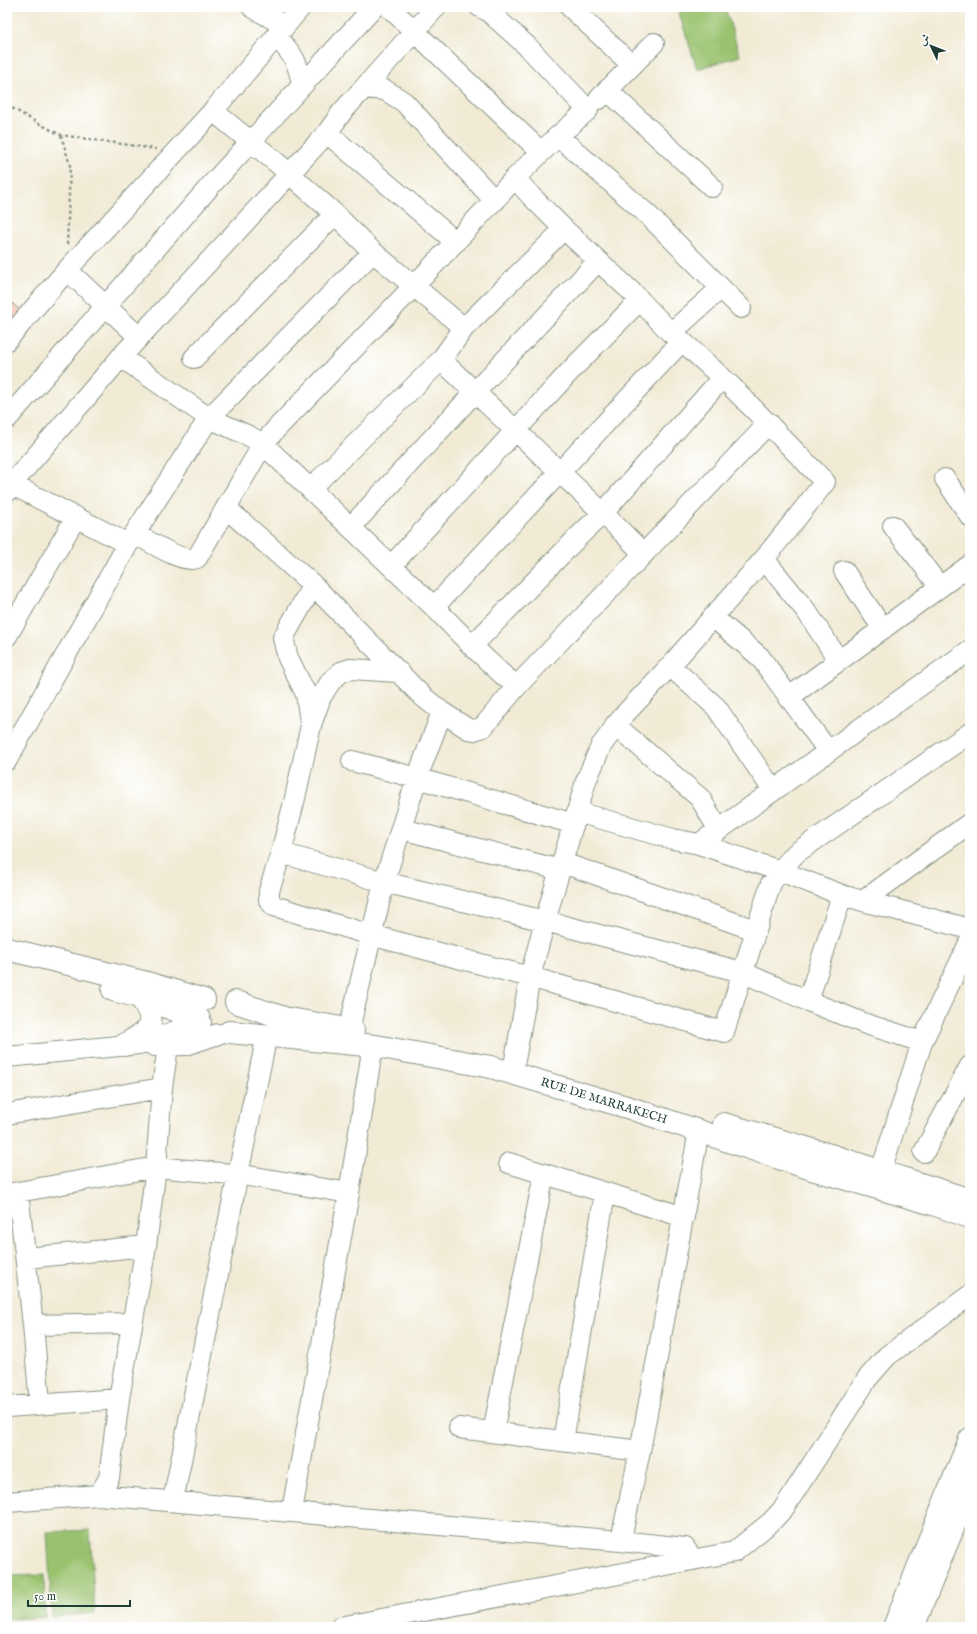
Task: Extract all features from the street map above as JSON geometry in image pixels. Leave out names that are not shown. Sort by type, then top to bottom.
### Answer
[{"type":"main road","points":[[7,949],[147,983],[210,1021]]},
{"type":"main road","points":[[7,962],[140,997],[210,1021],[237,1024],[239,1018],[236,1002]]},
{"type":"main road","name":"RUE DE MARRAKECH","points":[[970,1200],[881,1171],[515,1060],[412,1038],[349,1030],[284,1018],[236,1002],[227,995],[221,993],[209,996],[210,1021],[267,1035],[373,1045],[491,1067],[630,1108],[815,1170],[933,1204],[970,1217]]},
{"type":"main road","points":[[131,1045],[143,1035],[150,1025],[151,1019],[149,1009],[140,997]]},
{"type":"main road","points":[[894,1627],[970,1439]]},
{"type":"main road","points":[[913,1627],[970,1486]]},
{"type":"street","points":[[252,7],[281,31],[299,69],[302,85]]},
{"type":"street","points":[[7,340],[67,270],[213,111],[301,7]]},
{"type":"street","points":[[7,419],[251,141],[374,7]]},
{"type":"street","points":[[389,7],[416,31],[541,152]]},
{"type":"street","points":[[436,7],[342,112],[327,133],[139,337],[8,486],[76,517],[132,539],[192,560],[197,558],[202,552],[263,444],[282,422],[414,286],[515,178],[558,136],[588,110],[654,43]]},
{"type":"street","points":[[480,7],[488,11],[528,47],[588,110]]},
{"type":"street","points":[[570,7],[632,65]]},
{"type":"street","points":[[364,88],[385,90],[404,102],[495,201]]},
{"type":"street","points":[[607,90],[712,187]]},
{"type":"street","points":[[213,111],[290,174],[335,214],[373,252],[464,328]]},
{"type":"street","points":[[327,133],[456,242]]},
{"type":"street","points":[[558,136],[647,214],[741,308]]},
{"type":"street","points":[[515,178],[564,229],[640,300],[676,337],[769,423],[826,482],[764,559],[670,666],[615,725],[600,746],[592,764],[545,921],[530,977],[515,1060]]},
{"type":"street","points":[[194,358],[335,214]]},
{"type":"street","points":[[310,489],[441,360],[464,328],[564,229]]},
{"type":"street","points":[[10,749],[132,539],[209,418],[373,252]]},
{"type":"street","points":[[351,527],[598,261]]},
{"type":"street","points":[[67,270],[139,337]]},
{"type":"street","points":[[434,607],[560,472],[676,337],[721,288]]},
{"type":"street","points":[[391,566],[573,368],[640,300]]},
{"type":"street","points":[[121,357],[209,418],[263,444],[434,607],[472,646],[517,686]]},
{"type":"street","points":[[441,360],[603,513],[644,554]]},
{"type":"street","points":[[472,646],[573,541],[603,513],[722,378]]},
{"type":"street","points":[[226,508],[314,585],[422,696],[442,712],[468,729],[474,730],[483,727],[517,686],[769,423]]},
{"type":"street","points":[[945,479],[970,516]]},
{"type":"street","points":[[7,636],[76,517]]},
{"type":"street","points":[[893,526],[940,587]]},
{"type":"street","points":[[764,559],[807,612],[839,661]]},
{"type":"street","points":[[788,698],[970,566]]},
{"type":"street","points":[[844,572],[883,629]]},
{"type":"street","points":[[311,725],[306,694],[288,658],[283,638],[314,585]]},
{"type":"street","points":[[713,617],[760,657],[788,698],[828,751]]},
{"type":"street","points":[[699,844],[970,650]]},
{"type":"street","points":[[670,666],[716,707],[773,790]]},
{"type":"street","points":[[399,672],[350,669],[341,672],[331,681],[321,697],[311,725],[295,798],[269,891],[269,900],[274,906],[371,935],[530,977],[724,1032],[771,883],[780,871],[796,854],[970,733]]},
{"type":"street","points":[[349,1030],[384,882],[417,778],[442,712]]},
{"type":"street","points":[[615,725],[700,798],[718,829]]},
{"type":"street","points":[[352,761],[576,818],[699,844],[780,871],[842,895],[970,929]]},
{"type":"street","points":[[862,901],[970,823]]},
{"type":"street","points":[[402,828],[562,867],[755,930]]},
{"type":"street","points":[[281,852],[384,882],[545,921],[742,972],[808,1001],[866,1024],[922,1042]]},
{"type":"street","points":[[808,1001],[842,895]]},
{"type":"street","points":[[881,1171],[922,1042],[970,941]]},
{"type":"street","name":"RUE DE MARRAKECH","points":[[131,1045],[210,1021]]},
{"type":"street","name":"RUE DE MARRAKECH","points":[[7,1057],[131,1045],[168,1046],[186,1044],[210,1021]]},
{"type":"street","points":[[173,1501],[267,1035]]},
{"type":"street","points":[[292,1511],[349,1193],[373,1045]]},
{"type":"street","points":[[99,1495],[110,1478],[119,1399],[146,1246],[156,1166],[162,1088],[168,1046]]},
{"type":"street","points":[[924,1152],[970,1066]]},
{"type":"street","points":[[7,1114],[162,1088]]},
{"type":"street","points":[[623,1530],[640,1451],[699,1131]]},
{"type":"street","points":[[509,1163],[684,1217]]},
{"type":"street","points":[[40,1404],[26,1258],[12,1193],[156,1166],[238,1174],[349,1193]]},
{"type":"street","points":[[494,1432],[544,1174]]},
{"type":"street","points":[[563,1441],[605,1192]]},
{"type":"street","points":[[26,1258],[146,1246]]},
{"type":"street","points":[[340,1627],[734,1552],[771,1522],[784,1508],[867,1379],[887,1356],[970,1295]]},
{"type":"street","points":[[33,1325],[132,1323]]},
{"type":"street","points":[[7,1407],[119,1399]]},
{"type":"street","points":[[459,1428],[640,1451]]},
{"type":"street","points":[[7,1502],[99,1495],[292,1511],[685,1548],[693,1560]]},
{"type":"path","points":[[7,105],[61,135],[176,152]]},
{"type":"path","points":[[61,135],[70,165],[67,226],[67,270]]},
{"type":"green space","points":[[677,7],[725,7],[740,56],[697,69]]},
{"type":"green space","points":[[90,1530],[95,1613],[52,1617],[47,1532]]},
{"type":"green space","points":[[44,1575],[45,1617],[7,1619],[7,1576]]},
{"type":"building","points":[[7,299],[21,311],[7,328]]}]
